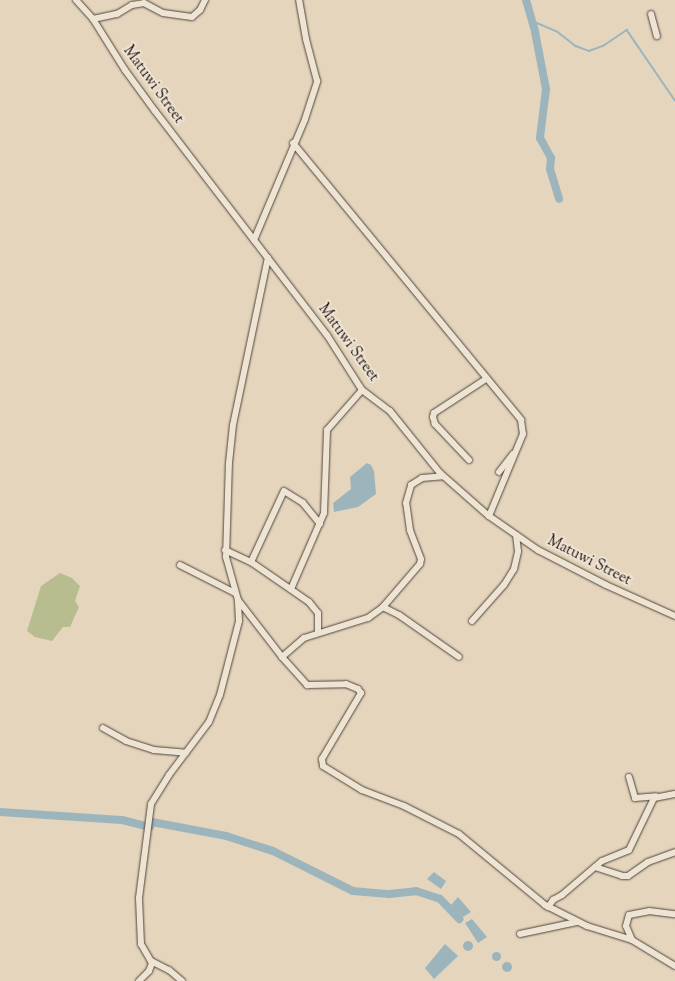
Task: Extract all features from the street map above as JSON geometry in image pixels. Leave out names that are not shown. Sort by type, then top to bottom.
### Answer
[{"type":"street","name":"Matuwi Street","points":[[76,0],[93,20],[125,70],[344,358],[362,390],[390,411],[443,476],[489,516],[559,562],[675,616]]},
{"type":"street","points":[[93,20],[144,3],[163,13],[192,17],[200,10],[205,0]]},
{"type":"street","points":[[254,240],[293,142],[305,119],[317,81],[306,39],[299,0]]},
{"type":"street","points":[[651,14],[657,36]]},
{"type":"street","points":[[293,142],[521,420],[523,434],[489,516]]},
{"type":"street","points":[[268,258],[233,425],[225,550],[238,600],[282,657],[307,685],[346,684],[358,689],[361,693],[322,759],[323,766],[362,790],[404,806],[459,834],[498,864],[536,900],[577,922],[632,940],[675,966]]},
{"type":"street","points":[[469,460],[435,424],[433,417],[434,413],[486,379]]},
{"type":"street","points":[[291,589],[320,524],[325,491],[327,430],[362,390]]},
{"type":"street","points":[[499,472],[518,448]]},
{"type":"street","points":[[282,657],[298,642],[318,632],[363,621],[383,608],[420,564],[421,559],[410,530],[406,503],[411,485],[422,478],[443,476]]},
{"type":"street","points":[[251,562],[284,491],[303,503],[320,524]]},
{"type":"street","points":[[472,621],[504,585],[514,569],[518,551],[516,535]]},
{"type":"street","points":[[225,550],[251,562],[291,589],[316,609],[318,632]]},
{"type":"street","points":[[180,566],[235,593]]},
{"type":"street","points":[[182,981],[169,970],[151,961],[141,944],[139,898],[149,811],[153,797],[186,753],[201,736],[216,706],[239,621],[238,600]]},
{"type":"street","points":[[383,608],[399,615],[459,657]]},
{"type":"street","points":[[103,728],[126,741],[154,750],[186,753]]},
{"type":"street","points":[[630,777],[634,798],[675,794]]},
{"type":"street","points":[[548,906],[553,900],[562,895],[595,866],[632,848],[656,796]]},
{"type":"street","points":[[595,866],[622,876],[628,876],[648,862],[675,852]]},
{"type":"street","points":[[632,940],[626,926],[629,915],[649,911],[675,914]]},
{"type":"street","points":[[520,934],[577,922]]},
{"type":"street","points":[[140,981],[149,971],[151,961]]},
{"type":"green space","points":[[60,573],[72,578],[80,586],[75,601],[79,607],[70,627],[63,627],[52,641],[35,637],[27,631],[41,586]]},
{"type":"water","points":[[367,463],[371,465],[374,471],[376,494],[358,507],[334,512],[333,503],[351,489],[350,477]]},
{"type":"water","points":[[434,872],[446,881],[441,889],[427,879]]},
{"type":"water","points":[[458,897],[471,912],[463,917],[451,905]]},
{"type":"water","points":[[472,919],[487,937],[478,943],[465,923]]},
{"type":"water","points":[[466,941],[470,941],[472,942],[472,950],[466,951],[463,948],[463,944]]},
{"type":"water","points":[[445,944],[458,956],[434,979],[425,968]]},
{"type":"water","points":[[494,952],[498,952],[500,956],[498,960],[494,960],[492,958],[492,954]]},
{"type":"water","points":[[505,962],[509,962],[511,963],[511,971],[505,972],[502,969],[502,965]]},
{"type":"waterway","points":[[526,0],[535,32],[546,89],[540,138],[551,158],[550,169],[559,199]]},
{"type":"waterway","points":[[530,20],[558,32],[576,46],[589,51],[603,46],[627,30],[675,100]]},
{"type":"waterway","points":[[0,812],[122,820],[146,826]]},
{"type":"waterway","points":[[150,827],[152,822],[226,836],[273,851],[353,891],[389,894],[416,891],[440,899],[459,919]]}]
